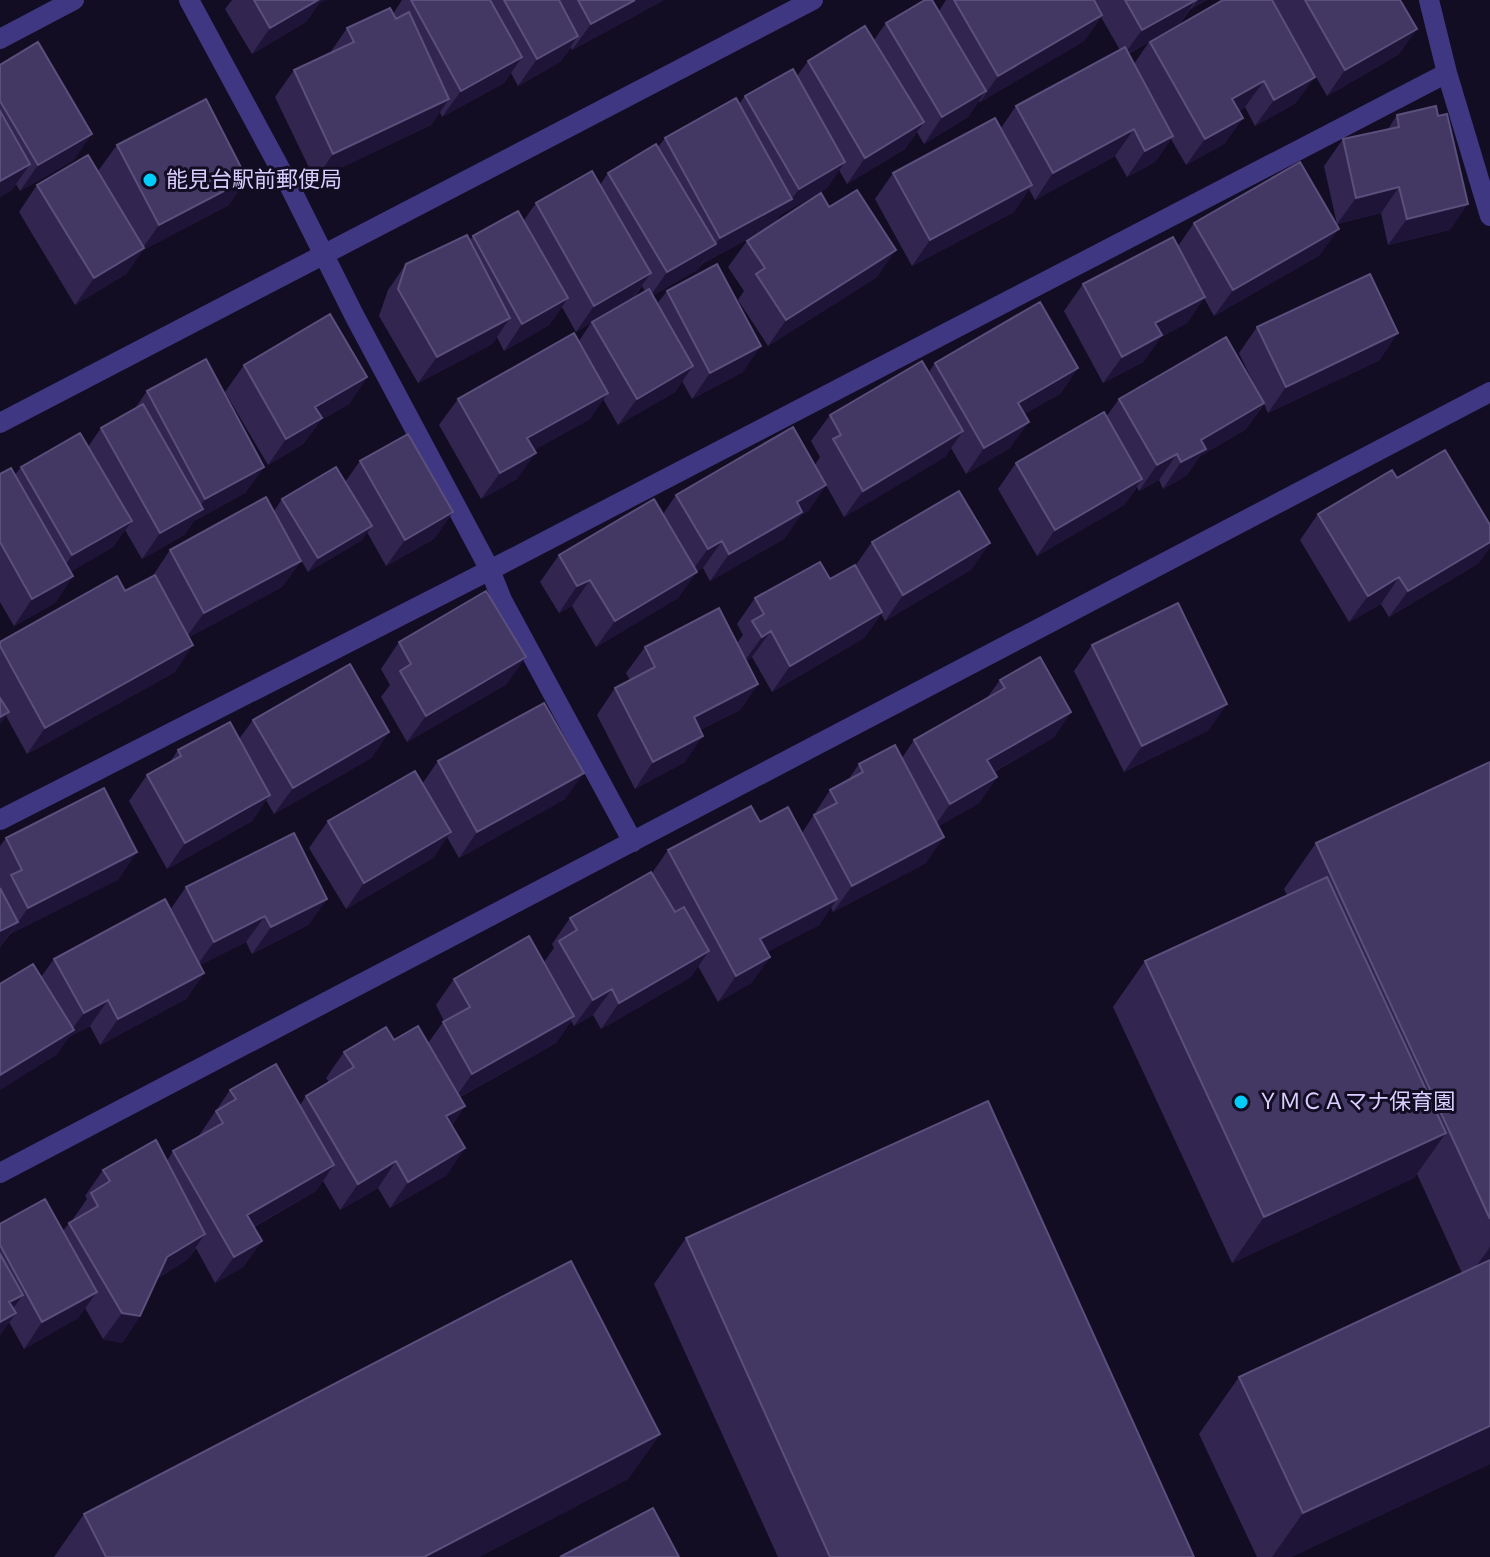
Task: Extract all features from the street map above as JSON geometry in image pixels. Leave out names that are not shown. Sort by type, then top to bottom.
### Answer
[{"type":"street","points":[[0,39],[74,0]]},
{"type":"street","points":[[189,0],[326,255],[354,315],[490,570],[502,600],[633,842]]},
{"type":"street","points":[[0,423],[813,0]]},
{"type":"street","points":[[1429,0],[1447,73],[1490,216]]},
{"type":"street","points":[[0,820],[490,570],[1447,73]]},
{"type":"street","points":[[0,1173],[1490,392]]},
{"type":"building","points":[[254,0],[318,0],[270,28]]},
{"type":"building","points":[[411,0],[490,0],[522,57],[461,91]]},
{"type":"building","points":[[504,0],[559,0],[578,36],[537,59]]},
{"type":"building","points":[[578,0],[635,0],[591,24]]},
{"type":"building","points":[[925,0],[932,0],[986,91],[942,117],[886,23]]},
{"type":"building","points":[[954,0],[1094,0],[1102,15],[998,76]]},
{"type":"building","points":[[1125,0],[1196,0],[1142,30]]},
{"type":"building","points":[[1223,0],[1272,0],[1315,77],[1274,100],[1264,81],[1232,99],[1243,118],[1205,139],[1150,42]]},
{"type":"building","points":[[1305,0],[1400,0],[1417,29],[1345,70]]},
{"type":"building","points":[[390,8],[396,19],[409,12],[449,99],[333,154],[294,70],[354,42],[347,28]]},
{"type":"building","points":[[865,26],[924,122],[865,158],[808,61]]},
{"type":"building","points":[[38,42],[92,134],[38,165],[0,101],[0,65]]},
{"type":"building","points":[[1125,47],[1173,136],[1145,151],[1134,129],[1053,173],[1016,106]]},
{"type":"building","points":[[793,69],[845,162],[799,189],[745,96]]},
{"type":"building","points":[[736,98],[792,199],[720,238],[665,138]]},
{"type":"building","points":[[206,99],[247,179],[159,225],[117,145]]},
{"type":"building","points":[[1436,106],[1438,116],[1447,114],[1468,204],[1407,219],[1399,187],[1356,198],[1343,139],[1399,127],[1397,115]]},
{"type":"building","points":[[0,111],[30,164],[0,181]]},
{"type":"building","points":[[995,118],[1032,185],[930,240],[893,173]]},
{"type":"building","points":[[656,144],[716,244],[667,272],[608,173]]},
{"type":"building","points":[[88,155],[144,248],[94,278],[37,185]]},
{"type":"building","points":[[1300,162],[1339,229],[1233,290],[1194,223]]},
{"type":"building","points":[[592,171],[651,273],[594,306],[536,203]]},
{"type":"building","points":[[857,190],[896,250],[786,320],[756,274],[765,268],[747,241],[821,193],[829,207]]},
{"type":"building","points":[[518,211],[568,298],[522,324],[473,236]]},
{"type":"building","points":[[467,235],[510,318],[437,357],[398,289],[406,264]]},
{"type":"building","points":[[1173,237],[1205,297],[1155,323],[1162,335],[1122,357],[1083,284]]},
{"type":"building","points":[[717,264],[761,346],[710,373],[667,291]]},
{"type":"building","points":[[1370,274],[1398,333],[1286,387],[1257,327]]},
{"type":"building","points":[[649,289],[693,366],[637,399],[592,322]]},
{"type":"building","points":[[1040,302],[1078,368],[1018,403],[1029,422],[984,448],[935,363]]},
{"type":"building","points":[[330,314],[367,377],[315,407],[322,418],[286,439],[244,365]]},
{"type":"building","points":[[574,333],[608,393],[527,438],[536,453],[500,473],[458,399]]},
{"type":"building","points":[[1226,337],[1264,403],[1201,440],[1206,449],[1181,462],[1177,454],[1157,465],[1119,399]]},
{"type":"building","points":[[206,359],[264,467],[205,499],[147,391]]},
{"type":"building","points":[[922,361],[963,431],[863,491],[833,439],[841,435],[830,415]]},
{"type":"building","points":[[143,404],[203,509],[160,533],[101,428]]},
{"type":"building","points":[[1104,412],[1142,479],[1055,530],[1016,463]]},
{"type":"building","points":[[793,427],[826,485],[797,502],[802,512],[729,554],[722,541],[708,549],[676,495]]},
{"type":"building","points":[[80,433],[132,521],[72,555],[21,467]]},
{"type":"building","points":[[408,434],[453,512],[405,540],[360,461]]},
{"type":"building","points":[[1445,450],[1490,525],[1490,542],[1408,591],[1399,577],[1368,596],[1318,514],[1392,470],[1397,478]]},
{"type":"building","points":[[336,467],[372,526],[318,558],[282,499]]},
{"type":"building","points":[[11,468],[73,576],[32,599],[0,542],[0,474]]},
{"type":"building","points":[[959,491],[990,543],[903,595],[872,542]]},
{"type":"building","points":[[266,497],[301,561],[204,613],[170,550]]},
{"type":"building","points":[[654,499],[697,572],[615,621],[590,580],[577,586],[559,555]]},
{"type":"building","points":[[820,562],[830,579],[855,565],[882,612],[790,666],[771,631],[762,637],[752,621],[764,614],[755,598]]},
{"type":"building","points":[[155,575],[193,645],[45,728],[0,642],[117,576],[125,591]]},
{"type":"building","points":[[486,591],[526,657],[426,716],[400,671],[411,664],[399,642]]},
{"type":"building","points":[[1178,603],[1227,704],[1142,746],[1092,645]]},
{"type":"building","points":[[719,608],[758,684],[694,717],[703,736],[653,762],[615,688],[655,667],[645,647]]},
{"type":"building","points":[[1040,657],[1071,712],[987,760],[997,777],[950,804],[914,740],[1005,688],[1000,680]]},
{"type":"building","points":[[350,664],[389,732],[293,788],[253,720]]},
{"type":"building","points":[[0,698],[9,712],[0,717]]},
{"type":"building","points":[[544,703],[584,773],[477,832],[438,761]]},
{"type":"building","points":[[230,722],[270,795],[185,843],[147,775],[181,756],[178,750]]},
{"type":"building","points":[[895,745],[944,837],[852,886],[814,815],[837,803],[830,790],[863,772],[859,764]]},
{"type":"building","points":[[1490,762],[1490,1219],[1316,843]]},
{"type":"building","points":[[415,771],[451,832],[364,883],[328,821]]},
{"type":"building","points":[[104,788],[137,852],[28,908],[11,875],[22,870],[6,838]]},
{"type":"building","points":[[751,806],[760,822],[788,807],[837,899],[760,939],[770,957],[736,976],[668,850]]},
{"type":"building","points":[[294,833],[327,899],[271,927],[265,916],[214,942],[186,887]]},
{"type":"building","points":[[651,872],[675,912],[684,907],[709,951],[619,1003],[612,989],[593,1000],[559,941],[577,930],[570,918]]},
{"type":"building","points":[[1327,877],[1446,1133],[1264,1217],[1145,961]]},
{"type":"building","points":[[0,888],[18,922],[0,931]]},
{"type":"building","points":[[165,899],[204,973],[118,1019],[108,1000],[84,1013],[54,959]]},
{"type":"building","points":[[529,936],[574,1016],[472,1074],[443,1022],[470,1007],[454,979]]},
{"type":"building","points":[[33,964],[74,1030],[0,1075],[0,984]]},
{"type":"building","points":[[418,1026],[465,1106],[446,1116],[465,1148],[408,1182],[396,1161],[358,1184],[306,1096],[354,1067],[344,1052],[386,1027],[394,1040]]},
{"type":"building","points":[[276,1064],[334,1165],[247,1215],[262,1241],[234,1257],[173,1151],[223,1123],[216,1111],[236,1099],[230,1090]]},
{"type":"building","points":[[988,1101],[1194,1557],[830,1557],[686,1238]]},
{"type":"building","points":[[156,1140],[205,1234],[167,1257],[140,1316],[122,1313],[69,1223],[98,1206],[91,1193],[110,1181],[103,1170]]},
{"type":"building","points":[[45,1199],[97,1292],[42,1322],[0,1245],[0,1224]]},
{"type":"building","points":[[0,1254],[23,1295],[9,1302],[16,1313],[0,1322]]},
{"type":"building","points":[[1490,1260],[1490,1426],[1303,1513],[1239,1377]]},
{"type":"building","points":[[571,1261],[660,1434],[424,1557],[106,1557],[84,1514]]},
{"type":"building","points":[[653,1508],[679,1557],[560,1557]]},
{"type":"place","name":"能見台駅前郵便局","points":[[150,180]]},
{"type":"place","name":"ＹＭＣＡマナ保育園","points":[[1241,1102]]}]
